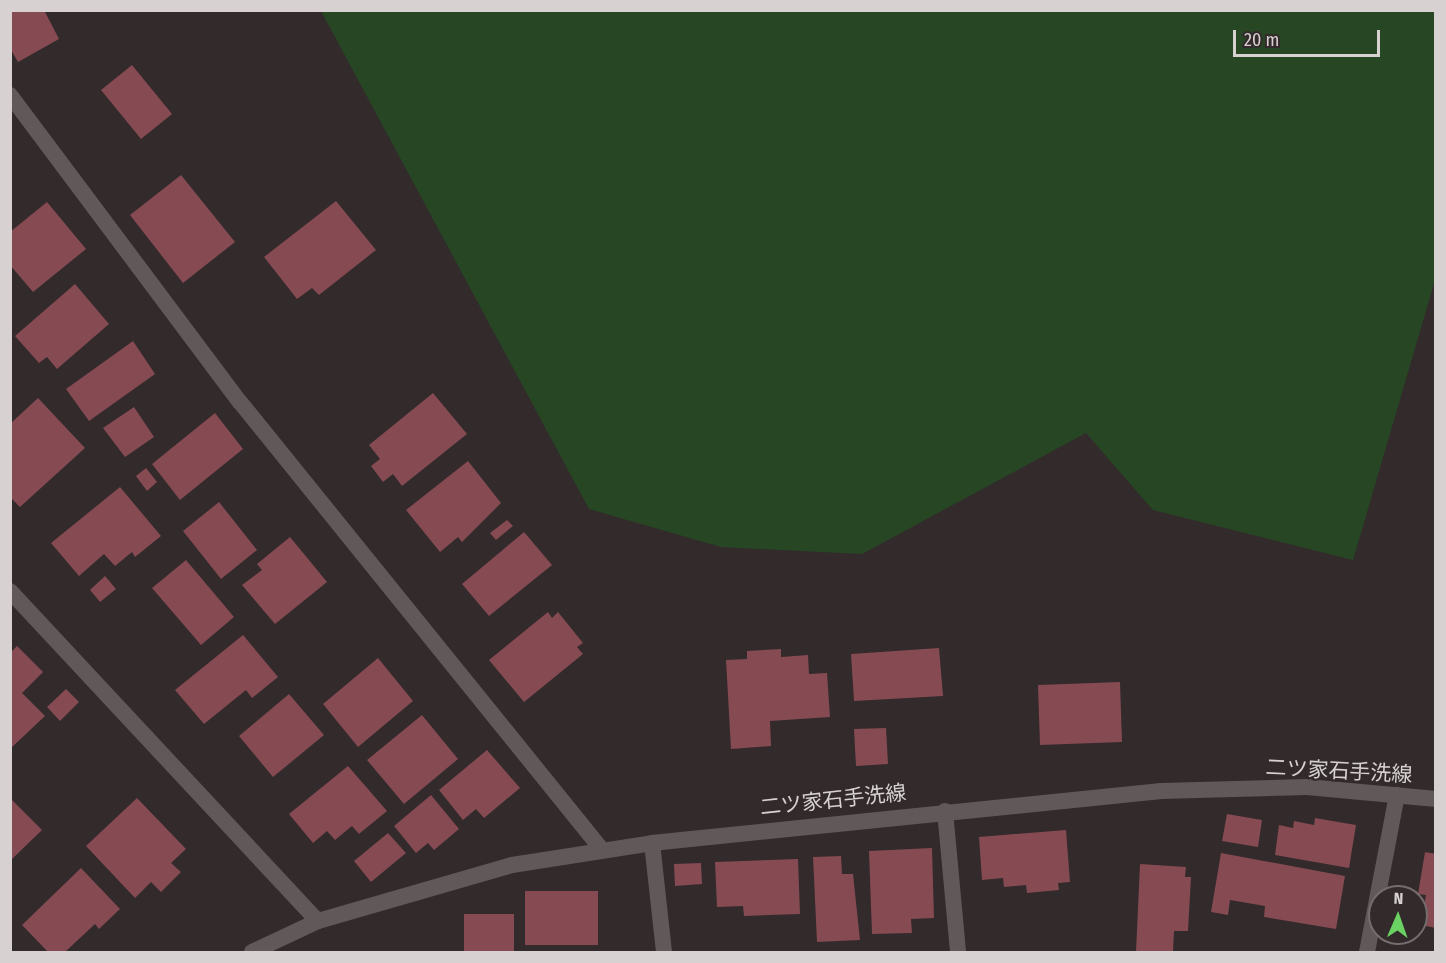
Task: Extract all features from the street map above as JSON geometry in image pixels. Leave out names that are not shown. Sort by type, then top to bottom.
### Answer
[{"type":"street","points":[[10,95],[240,402],[603,851]]},
{"type":"street","points":[[10,591],[318,921]]},
{"type":"street","name":"二ツ家石手洗線","points":[[252,952],[318,921],[512,865],[652,843],[945,811],[1161,791],[1307,787],[1436,799]]},
{"type":"street","points":[[1367,952],[1397,795]]},
{"type":"street","points":[[945,811],[958,952]]},
{"type":"street","points":[[652,843],[664,952]]},
{"type":"green space","points":[[321,11],[1435,11],[1435,280],[1353,560],[1153,510],[1086,433],[862,554],[721,547],[589,509]]},
{"type":"building","points":[[10,10],[44,10],[59,39],[18,62],[10,48]]},
{"type":"building","points":[[132,65],[172,114],[141,139],[101,90]]},
{"type":"building","points":[[181,175],[235,242],[183,283],[130,215]]},
{"type":"building","points":[[336,201],[376,250],[319,295],[312,288],[297,299],[264,257]]},
{"type":"building","points":[[47,202],[86,249],[33,292],[10,265],[10,232]]},
{"type":"building","points":[[75,284],[109,324],[57,369],[47,357],[39,363],[15,336]]},
{"type":"building","points":[[133,341],[155,374],[89,421],[66,389]]},
{"type":"building","points":[[433,393],[467,434],[402,486],[393,474],[383,482],[371,466],[380,459],[369,445]]},
{"type":"building","points":[[38,398],[85,448],[20,507],[10,497],[10,424]]},
{"type":"building","points":[[134,407],[154,437],[125,457],[103,428]]},
{"type":"building","points":[[215,413],[243,449],[180,500],[152,464]]},
{"type":"building","points":[[468,461],[501,503],[462,542],[458,537],[440,552],[406,510]]},
{"type":"building","points":[[146,468],[157,482],[147,491],[136,476]]},
{"type":"building","points":[[120,487],[161,536],[135,557],[132,552],[115,566],[104,554],[79,576],[51,543]]},
{"type":"building","points":[[219,502],[257,550],[221,579],[183,531]]},
{"type":"building","points":[[507,520],[513,526],[496,540],[490,533]]},
{"type":"building","points":[[524,532],[552,565],[489,616],[462,584]]},
{"type":"building","points":[[290,537],[327,582],[275,624],[242,585],[262,570],[257,564]]},
{"type":"building","points":[[186,560],[234,617],[201,645],[152,588]]},
{"type":"building","points":[[105,576],[116,589],[100,602],[90,590]]},
{"type":"building","points":[[548,612],[552,618],[558,612],[583,643],[577,647],[583,654],[524,702],[489,660]]},
{"type":"building","points":[[243,635],[278,677],[252,698],[246,690],[204,724],[175,690]]},
{"type":"building","points":[[17,646],[43,672],[22,693],[45,716],[10,749],[10,653]]},
{"type":"building","points":[[939,648],[943,696],[854,701],[851,654]]},
{"type":"building","points":[[781,649],[781,657],[808,655],[809,674],[827,673],[830,717],[770,721],[771,746],[731,749],[726,660],[747,659],[747,651]]},
{"type":"building","points":[[378,658],[413,701],[358,747],[323,704]]},
{"type":"building","points":[[1120,682],[1122,742],[1040,745],[1038,685]]},
{"type":"building","points":[[66,689],[79,702],[60,721],[47,707]]},
{"type":"building","points":[[289,694],[324,735],[273,777],[239,736]]},
{"type":"building","points":[[422,715],[458,759],[404,804],[367,760]]},
{"type":"building","points":[[886,728],[888,764],[856,766],[854,729]]},
{"type":"building","points":[[487,750],[520,788],[484,818],[476,809],[463,820],[439,790]]},
{"type":"building","points":[[348,766],[387,811],[359,834],[352,826],[335,840],[327,831],[313,843],[289,814]]},
{"type":"building","points":[[431,795],[459,829],[434,850],[428,843],[416,853],[394,826]]},
{"type":"building","points":[[10,798],[42,830],[12,859],[10,858]]},
{"type":"building","points":[[137,798],[186,849],[171,863],[181,872],[161,892],[151,882],[135,898],[86,846]]},
{"type":"building","points":[[1227,814],[1262,820],[1258,847],[1222,841]]},
{"type":"building","points":[[1315,818],[1356,825],[1349,868],[1275,855],[1279,825],[1293,828],[1294,821],[1314,825]]},
{"type":"building","points":[[1066,830],[1070,882],[1058,883],[1059,890],[1027,893],[1026,885],[1004,887],[1003,878],[982,880],[979,837]]},
{"type":"building","points":[[388,833],[406,853],[371,882],[354,861]]},
{"type":"building","points":[[932,848],[934,918],[911,919],[912,933],[872,934],[869,851]]},
{"type":"building","points":[[1425,852],[1436,854],[1436,928],[1428,926],[1428,885],[1420,885]]},
{"type":"building","points":[[1221,853],[1345,876],[1336,929],[1264,917],[1265,906],[1230,900],[1228,915],[1211,912]]},
{"type":"building","points":[[841,856],[842,874],[853,874],[860,940],[817,942],[813,857]]},
{"type":"building","points":[[798,859],[800,914],[744,916],[743,906],[717,907],[715,862]]},
{"type":"building","points":[[701,863],[702,884],[675,886],[674,864]]},
{"type":"building","points":[[1140,864],[1186,867],[1185,877],[1191,877],[1188,931],[1174,931],[1173,952],[1136,952]]},
{"type":"building","points":[[81,868],[120,909],[99,929],[95,924],[65,952],[48,952],[22,925]]},
{"type":"building","points":[[525,891],[598,891],[598,945],[525,945]]},
{"type":"building","points":[[464,914],[514,914],[514,952],[464,952]]}]
